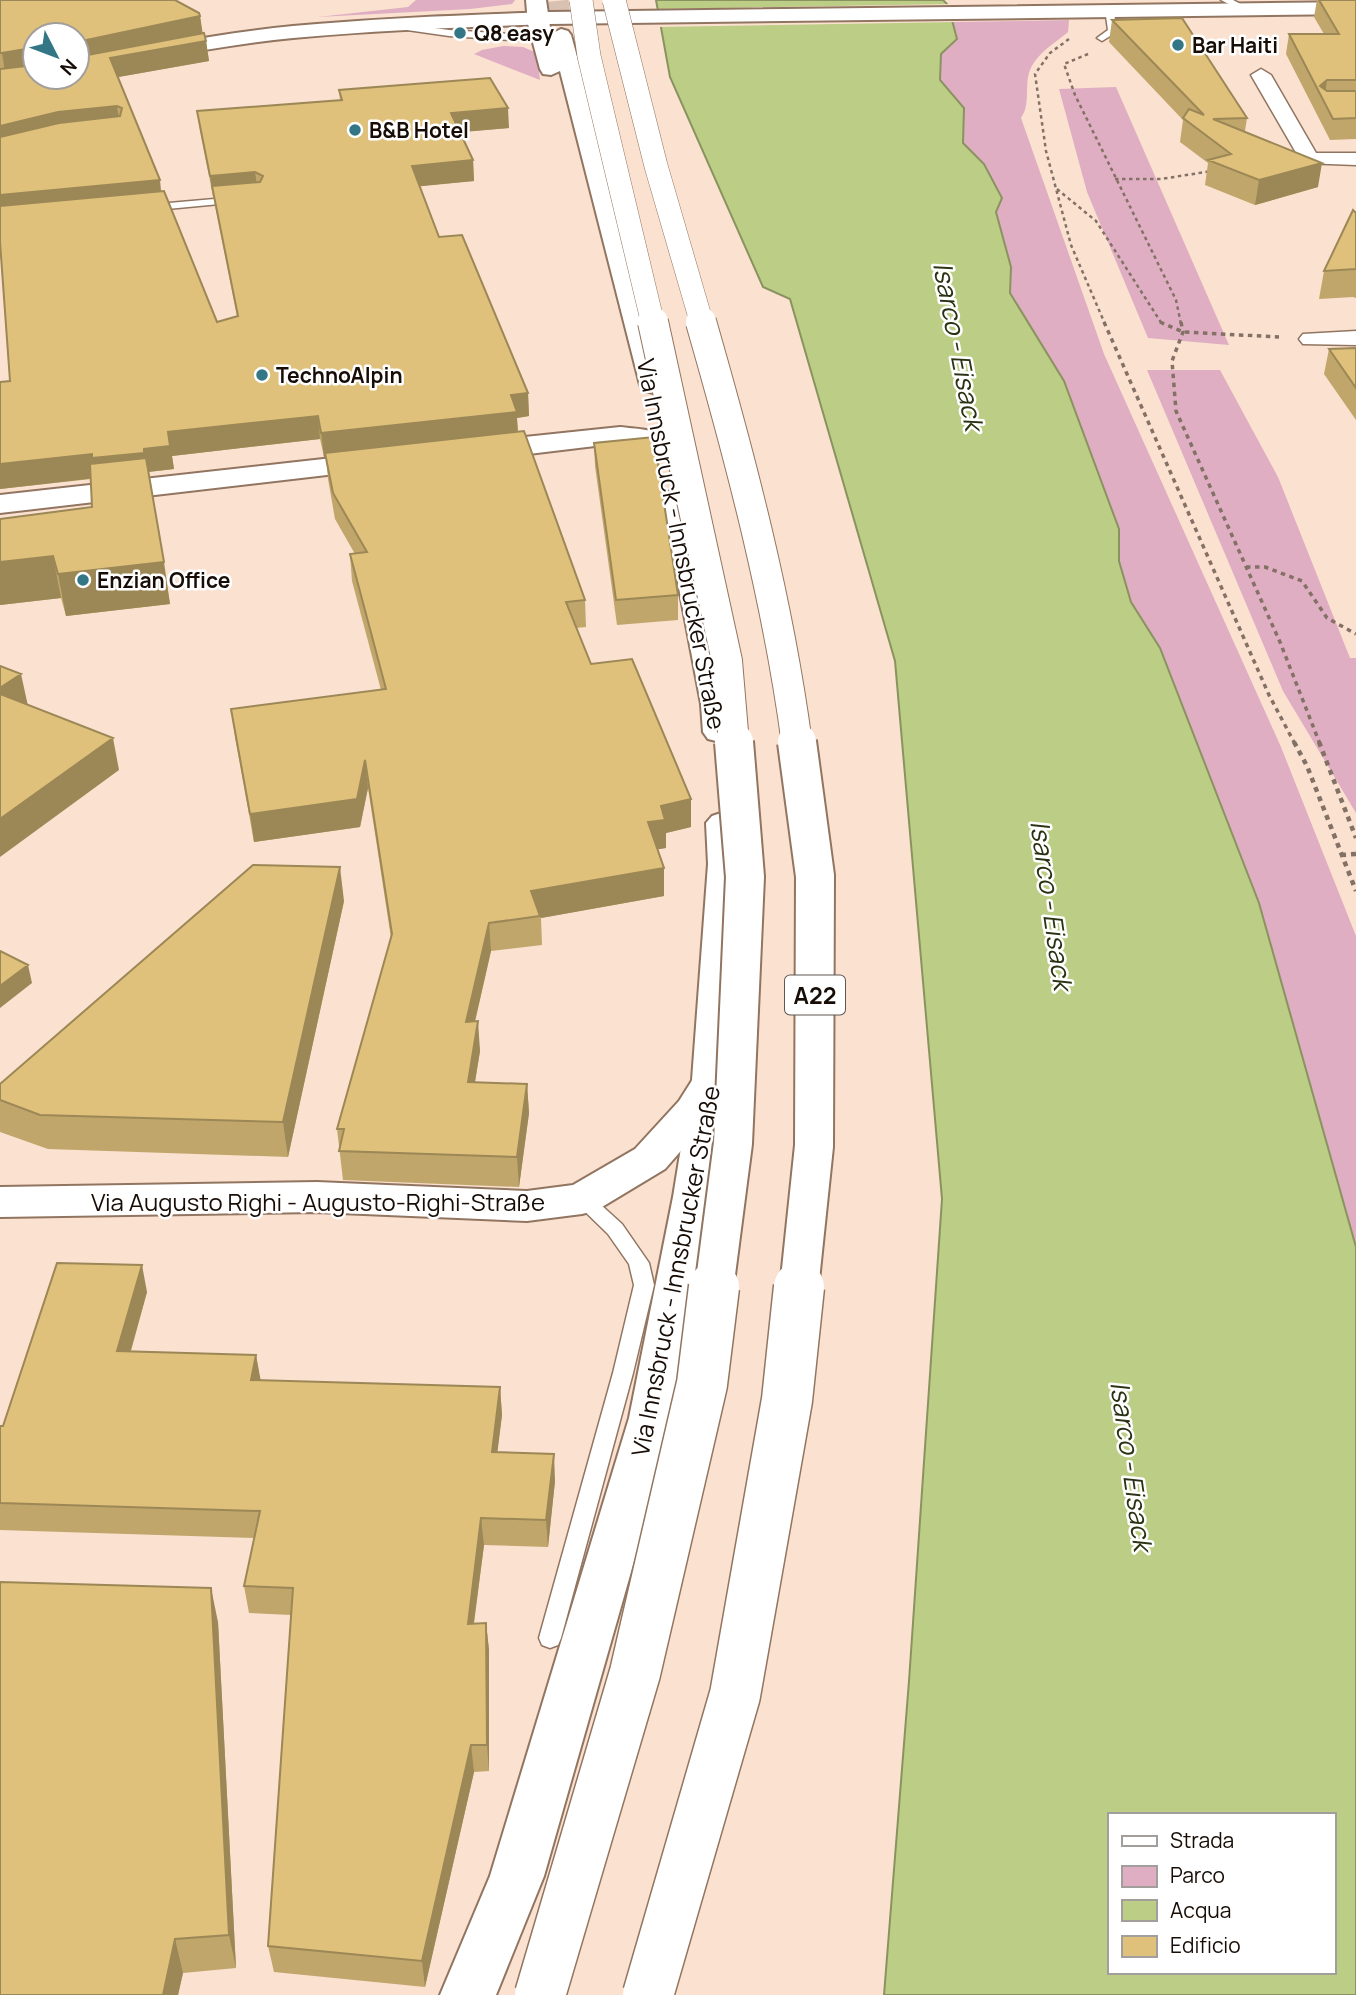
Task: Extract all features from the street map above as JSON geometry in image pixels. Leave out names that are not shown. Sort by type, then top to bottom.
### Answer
[{"type":"main road","points":[[540,1995],[635,1673],[702,1384],[733,1143],[745,877],[727,661],[672,403],[589,56],[581,0]]},
{"type":"main road","points":[[91,65],[241,38],[385,25],[544,23],[623,9],[980,13],[1018,6],[1108,11],[1356,8]]},
{"type":"main road","name":"A22","points":[[623,9],[656,166],[725,405],[785,656],[816,876],[814,1146],[787,1400],[735,1695],[648,1995]]},
{"type":"main road","name":"Via Innsbruck - Innsbrucker Straße","points":[[468,1995],[517,1876],[652,1418],[694,1197],[712,1080],[726,864],[719,704],[655,390],[587,135],[544,23]]},
{"type":"main road","points":[[454,453],[620,435],[643,438],[667,446]]},
{"type":"main road","points":[[0,504],[399,459]]},
{"type":"main road","name":"Via Augusto Righi - Augusto-Righi-Straße","points":[[0,1202],[317,1197],[527,1206],[582,1199],[650,1159],[693,1111],[712,1080]]},
{"type":"street","points":[[1261,75],[1309,159],[1356,159]]},
{"type":"street","points":[[1311,339],[1356,338]]},
{"type":"lane","points":[[1226,0],[1245,9]]},
{"type":"lane","points":[[1102,38],[1113,31],[1108,11]]},
{"type":"lane","points":[[136,209],[244,199]]},
{"type":"lane","points":[[550,1638],[623,1373],[644,1285],[639,1263],[615,1229],[582,1199]]},
{"type":"path","points":[[1073,35],[1050,53],[1035,74],[1046,150],[1071,245],[1269,695],[1307,765],[1356,891]]},
{"type":"path","points":[[1064,64],[1074,95],[1176,300],[1183,332],[1172,361],[1176,411],[1280,642],[1356,838]]},
{"type":"path","points":[[1115,179],[1161,179],[1212,172]]},
{"type":"path","points":[[1056,188],[1096,221],[1162,325],[1183,332],[1311,339]]},
{"type":"path","points":[[1246,567],[1265,567],[1303,581],[1327,618],[1356,634]]},
{"type":"path","points":[[1342,855],[1356,854]]},
{"type":"green space","points":[[416,0],[515,0],[512,4],[470,9],[318,17],[408,7]]},
{"type":"green space","points":[[1069,20],[1068,32],[1042,53],[1030,70],[1026,107],[1021,118],[1104,354],[1281,747],[1356,936],[1356,1247],[1259,903],[1160,648],[1131,602],[1119,561],[1119,529],[1064,381],[1010,293],[1011,267],[984,164],[963,143],[964,108],[940,80],[941,53],[957,39],[953,22]]},
{"type":"green space","points":[[503,46],[523,47],[537,53],[540,80],[474,54]]},
{"type":"green space","points":[[1116,87],[1229,345],[1148,338],[1087,192],[1059,89]]},
{"type":"green space","points":[[1147,370],[1220,370],[1278,477],[1350,658],[1356,658],[1356,813],[1283,691]]},
{"type":"water","name":"Isarco - Eisack","points":[[656,0],[943,0],[948,5],[957,39],[941,54],[940,80],[964,108],[963,143],[984,164],[1002,198],[996,212],[1011,267],[1010,293],[1064,381],[1119,529],[1119,561],[1131,602],[1160,648],[1259,903],[1356,1247],[1356,1995],[884,1995],[909,1681],[942,1199],[895,661],[790,299],[763,287],[670,77]]},
{"type":"pier","points":[[952,4],[957,22],[657,27],[654,9]]},
{"type":"building","points":[[0,0],[175,0],[200,16],[91,39],[91,21],[21,21],[21,50],[0,53]]},
{"type":"building","points":[[1319,0],[1356,0],[1356,80],[1327,80],[1320,86],[1327,91],[1356,91],[1356,118],[1333,119],[1289,34],[1339,34]]},
{"type":"building","points":[[1182,18],[1247,118],[1213,119],[1322,163],[1259,180],[1208,160],[1231,154],[1183,118],[1189,109],[1204,115],[1112,20]]},
{"type":"building","points":[[204,33],[206,41],[110,58],[160,180],[0,195],[0,137],[59,123],[120,116],[122,108],[117,106],[58,112],[0,126],[0,69],[21,67],[21,91],[91,91],[91,54]]},
{"type":"building","points":[[490,78],[508,108],[451,113],[473,160],[412,166],[439,237],[462,235],[528,393],[511,395],[517,412],[321,433],[318,416],[168,432],[170,446],[144,449],[144,453],[92,458],[92,454],[0,464],[0,382],[10,381],[0,206],[164,191],[217,322],[238,316],[212,186],[260,182],[263,176],[255,172],[210,176],[197,111],[342,100],[339,90]]},
{"type":"building","points":[[1353,210],[1356,213],[1356,269],[1324,271]]},
{"type":"building","points":[[1356,348],[1356,388],[1329,349]]},
{"type":"building","points":[[524,431],[585,600],[566,602],[591,664],[632,659],[691,799],[661,806],[665,820],[648,822],[664,868],[531,891],[540,916],[489,923],[466,1022],[478,1021],[468,1082],[527,1084],[517,1157],[339,1151],[344,1129],[337,1129],[392,934],[365,760],[357,799],[250,814],[231,709],[386,689],[350,554],[367,552],[333,493],[325,453]]},
{"type":"building","points":[[654,437],[678,595],[616,600],[594,443]]},
{"type":"building","points":[[146,458],[164,562],[58,574],[53,556],[0,562],[0,519],[92,507],[90,464]]},
{"type":"building","points":[[0,666],[21,674],[0,688]]},
{"type":"building","points":[[0,694],[113,738],[0,819]]},
{"type":"building","points":[[253,865],[340,867],[283,1122],[40,1115],[0,1100],[0,1084]]},
{"type":"building","points":[[0,951],[28,965],[0,986]]},
{"type":"building","points":[[57,1263],[142,1265],[117,1351],[256,1355],[251,1380],[500,1387],[492,1452],[554,1454],[546,1520],[481,1518],[468,1624],[486,1623],[487,1745],[471,1745],[422,1961],[268,1946],[293,1588],[244,1586],[260,1511],[0,1503],[0,1426],[3,1426]]},
{"type":"building","points":[[0,1582],[211,1588],[229,1935],[175,1939],[163,1995],[0,1995]]},
{"type":"tunnel","points":[[557,1],[561,35]]},
{"type":"place","name":"Q8 easy","points":[[460,33]]},
{"type":"place","name":"Bar Haiti","points":[[1178,45]]},
{"type":"place","name":"B&B Hotel","points":[[355,130]]},
{"type":"place","name":"TechnoAlpin","points":[[262,375]]},
{"type":"place","name":"Enzian Office","points":[[83,580]]}]
